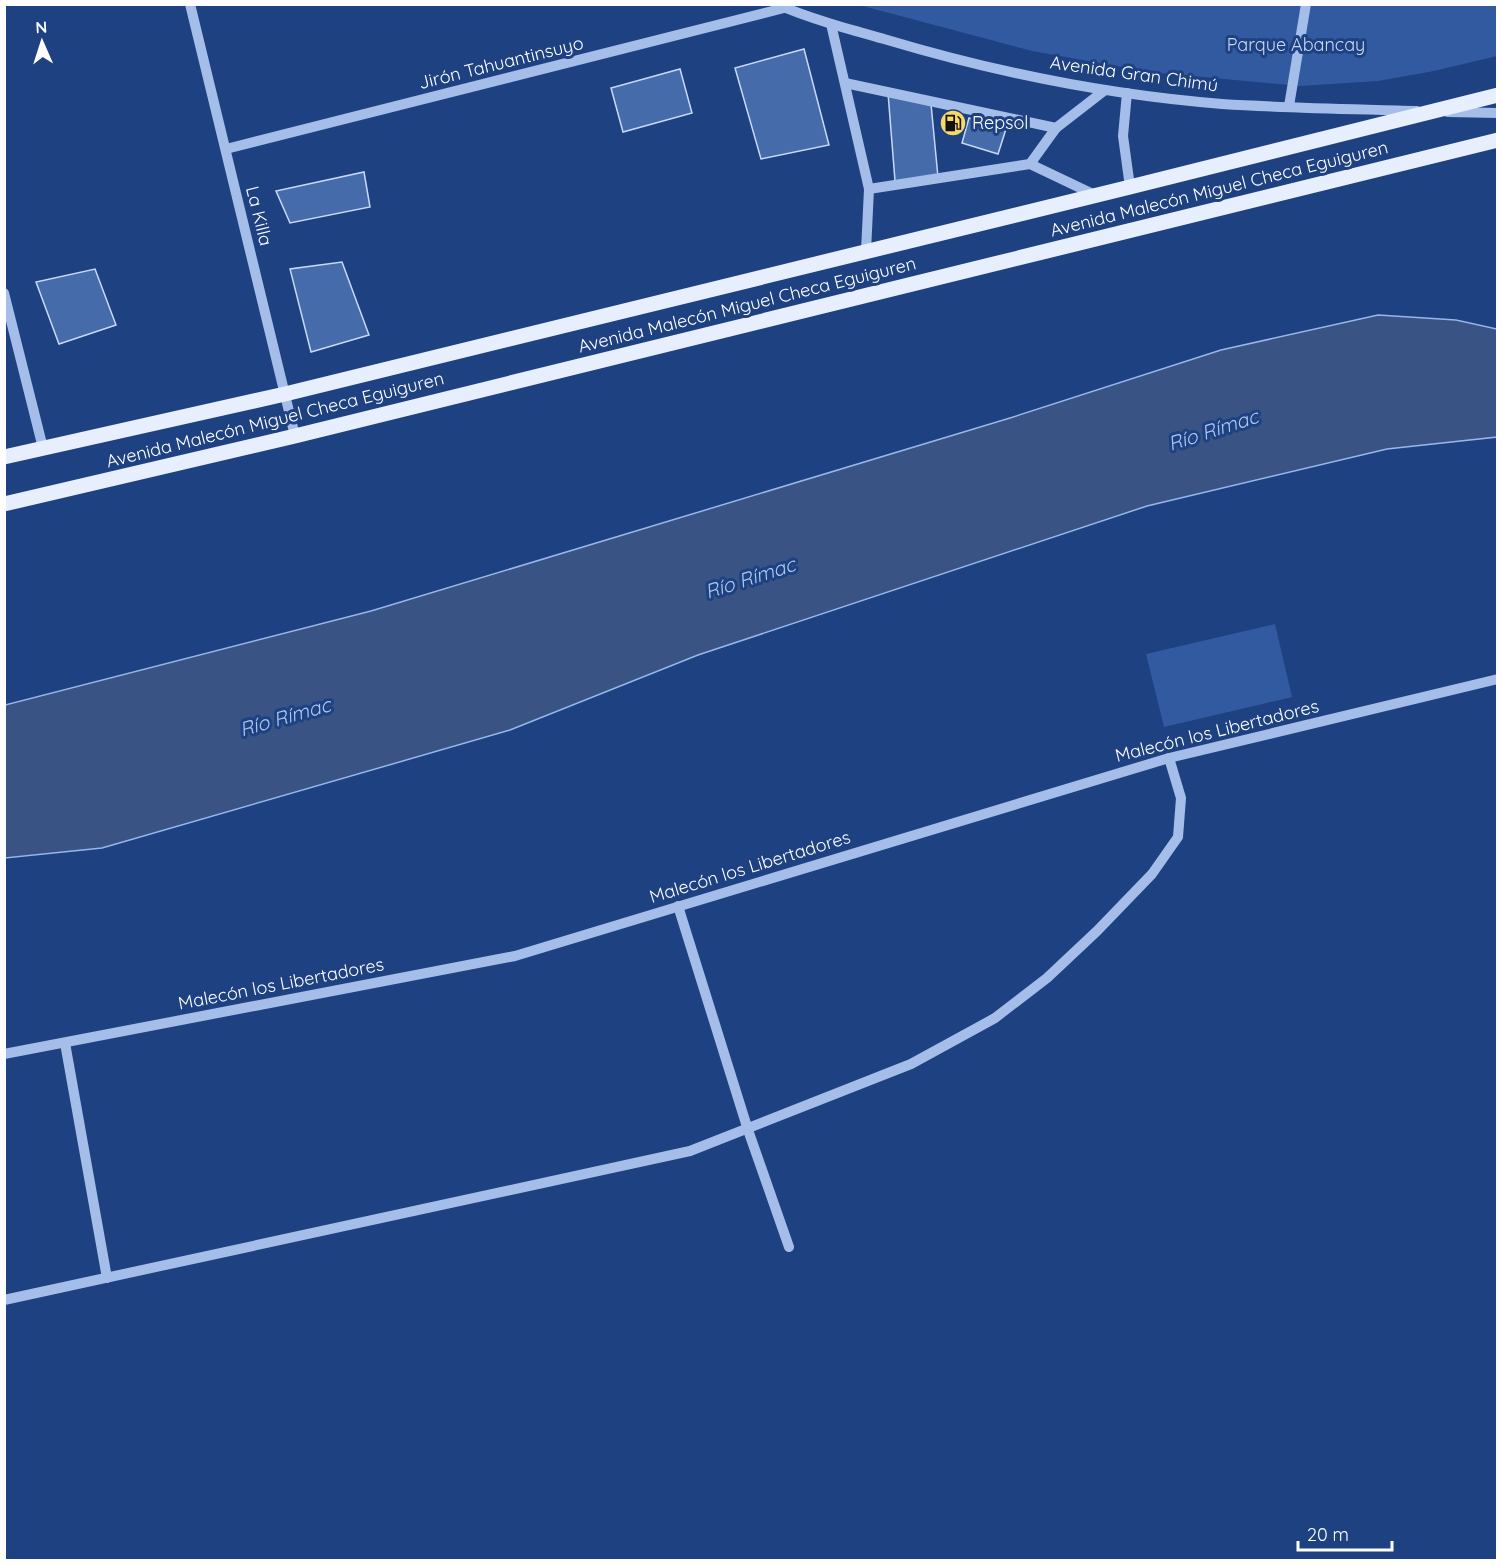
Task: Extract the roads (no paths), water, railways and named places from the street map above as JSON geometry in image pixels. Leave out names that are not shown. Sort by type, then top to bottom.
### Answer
[{"type":"main road","name":"Avenida Malecón Miguel Checa Eguiguren","points":[[4,457],[285,394],[1497,95]]},
{"type":"main road","name":"Avenida Malecón Miguel Checa Eguiguren","points":[[4,504],[295,436],[1497,140]]},
{"type":"street","name":"La Killa","points":[[190,4],[295,436]]},
{"type":"street","points":[[1289,106],[1306,4]]},
{"type":"street","name":"Jirón Tahuantinsuyo","points":[[226,149],[780,6]]},
{"type":"street","name":"Avenida Gran Chimú","points":[[780,6],[909,47],[1015,73],[1105,90],[1222,104],[1497,113]]},
{"type":"street","points":[[831,24],[869,189],[866,251]]},
{"type":"street","points":[[844,83],[1056,128]]},
{"type":"street","points":[[1030,164],[1056,128],[1105,90]]},
{"type":"street","points":[[1127,93],[1123,136],[1130,187]]},
{"type":"street","points":[[869,189],[1030,164],[1095,195]]},
{"type":"street","points":[[4,293],[43,448]]},
{"type":"street","name":"Malecón los Libertadores","points":[[4,1054],[515,956],[1169,758],[1497,679]]},
{"type":"street","points":[[4,1300],[690,1151],[911,1064],[995,1018],[1047,978],[1152,874],[1178,837],[1181,798],[1169,758]]},
{"type":"street","points":[[678,906],[748,1130],[789,1246]]},
{"type":"street","points":[[65,1043],[107,1278]]},
{"type":"water","name":"Río Rímac","points":[[1378,315],[1456,320],[1497,329],[1497,437],[1387,449],[1147,506],[698,655],[510,730],[102,848],[5,858],[5,705],[371,611],[1010,418],[1221,350]]},
{"type":"place","name":"Repsol","points":[[953,123]]},
{"type":"park label","name":"Parque Abancay","points":[[1296,45]]}]
